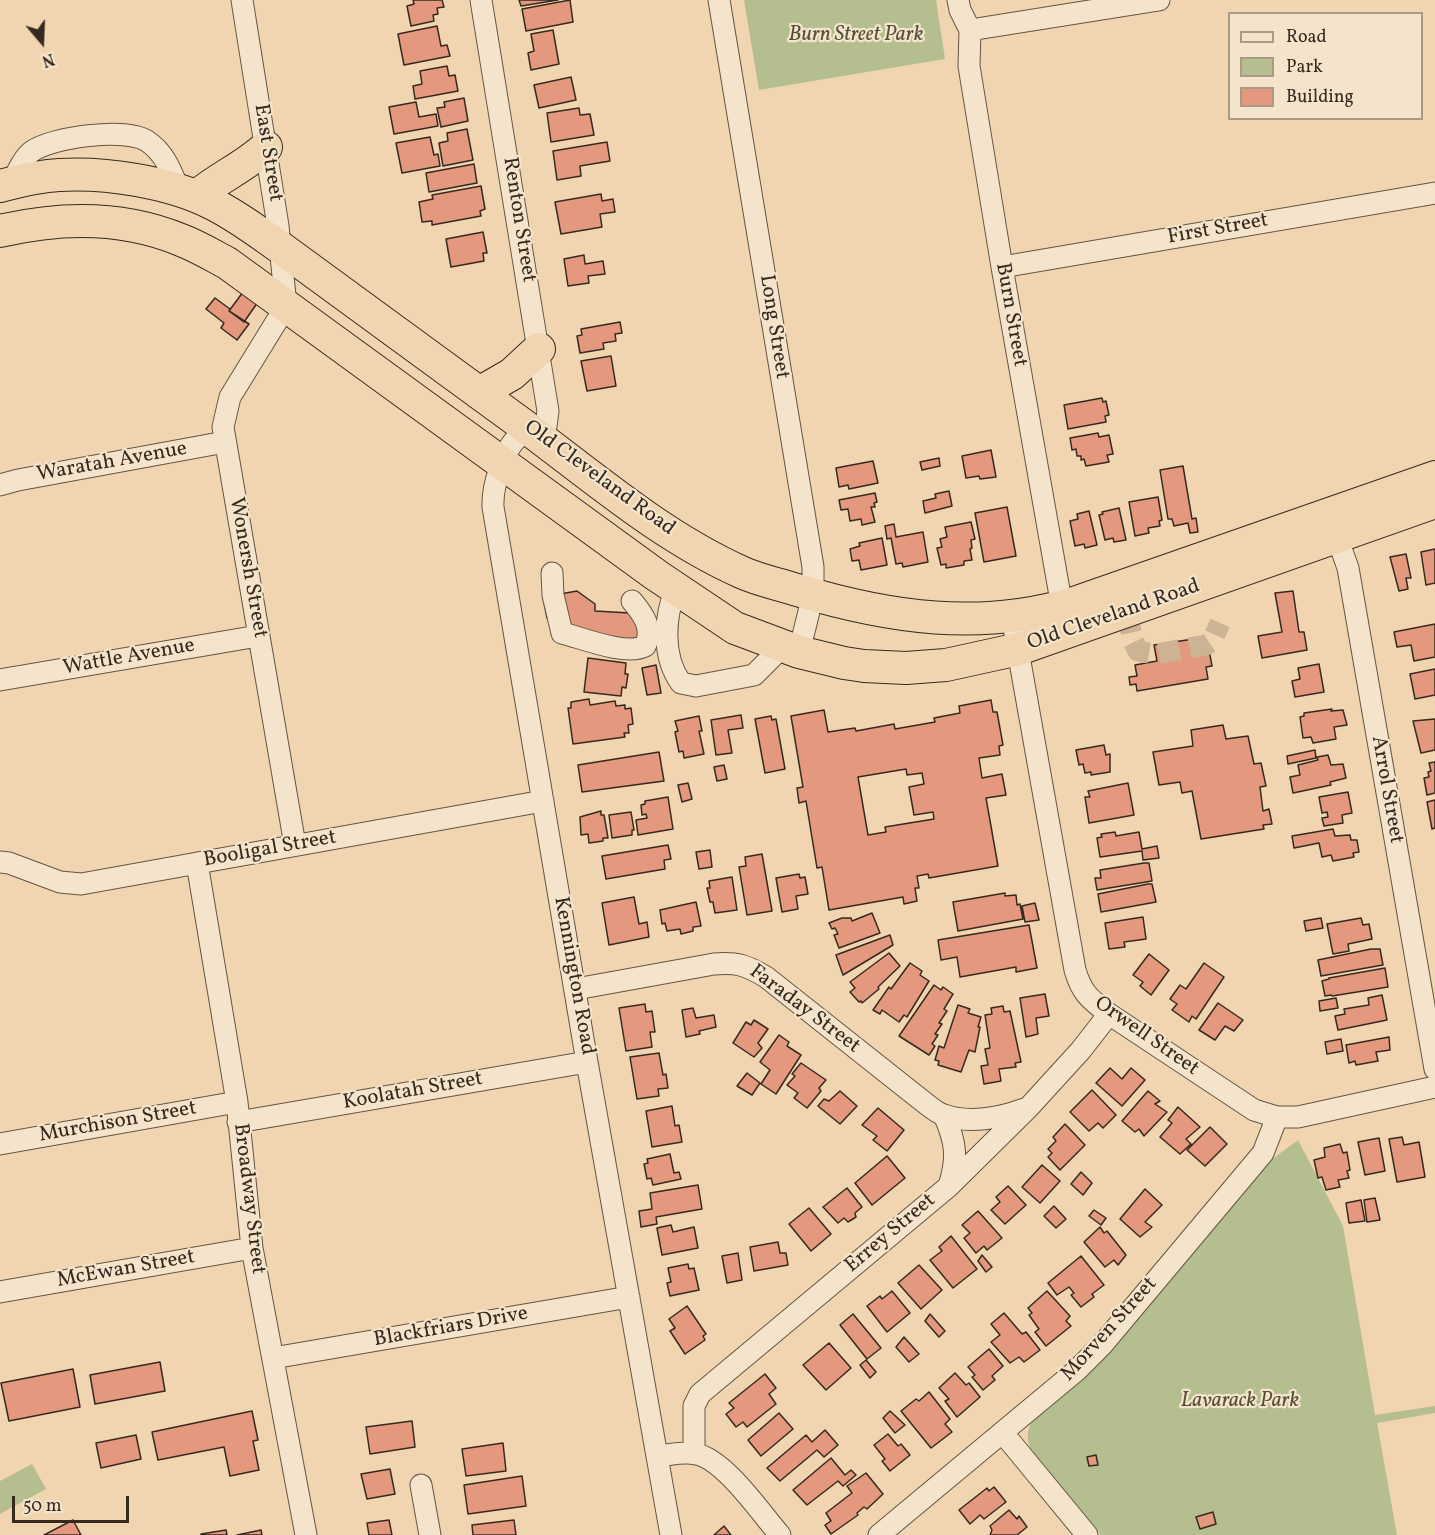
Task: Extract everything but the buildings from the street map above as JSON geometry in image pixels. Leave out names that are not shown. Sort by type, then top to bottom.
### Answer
[{"type":"highway","points":[[188,193],[242,167],[266,147]]},
{"type":"highway","name":"Old Cleveland Road","points":[[5,184],[58,175],[87,175],[149,183],[188,193],[232,214],[644,516],[742,573],[871,610],[898,615],[962,619],[1068,614],[1333,526],[1435,502]]},
{"type":"highway","name":"Old Cleveland Road","points":[[0,231],[39,223],[84,220],[119,224],[148,229],[182,240],[226,263],[675,589],[735,628],[791,650],[844,663],[906,668],[963,662],[1019,649],[1068,614]]},
{"type":"highway","points":[[479,393],[512,374],[539,350]]},
{"type":"highway","name":"Old Cleveland Road","points":[[1333,526],[1435,477]]},
{"type":"street","name":"East Street","points":[[242,0],[281,248],[286,306]]},
{"type":"street","name":"Renton Street","points":[[481,0],[548,411],[546,426],[532,432]]},
{"type":"street","name":"Long Street","points":[[719,0],[813,567],[813,594],[791,650]]},
{"type":"street","name":"Burn Street","points":[[958,0],[960,10],[970,30],[969,66],[1002,267],[1068,614]]},
{"type":"street","points":[[970,30],[1159,0]]},
{"type":"street","name":"Old Cleveland Road","points":[[5,184],[29,154],[51,142],[122,133],[146,140],[162,153],[188,193]]},
{"type":"street","name":"First Street","points":[[1002,267],[1435,193]]},
{"type":"street","name":"Wonersh Street","points":[[286,306],[230,397],[223,427],[295,845]]},
{"type":"street","name":"Kennington Road","points":[[532,432],[519,436],[508,452],[493,491],[493,507],[587,1062],[671,1535]]},
{"type":"street","name":"Waratah Avenue","points":[[0,485],[225,442]]},
{"type":"street","name":"Old Cleveland Road","points":[[1068,614],[1088,582],[1435,462]]},
{"type":"street","name":"Arrol Street","points":[[1333,526],[1348,568],[1435,1069]]},
{"type":"street","points":[[552,573],[553,595],[562,633],[620,648],[639,649],[645,646],[649,634],[646,620],[632,601]]},
{"type":"street","points":[[675,589],[666,622],[670,658],[675,675],[681,683],[696,686],[754,675],[791,650]]},
{"type":"street","name":"Orwell Street","points":[[1012,617],[1075,970],[1080,986],[1089,998],[1109,1014],[1254,1110],[1277,1117],[1298,1117],[1435,1087]]},
{"type":"street","name":"Wattle Avenue","points":[[0,680],[258,636]]},
{"type":"street","name":"Booligal Street","points":[[0,862],[9,863],[60,882],[81,884],[543,801]]},
{"type":"street","name":"Broadway Street","points":[[197,862],[237,1112],[252,1248],[306,1535]]},
{"type":"street","name":"Faraday Street","points":[[576,989],[714,964],[732,962],[744,964],[766,977],[834,1032],[944,1115],[968,1119],[988,1118],[1007,1116],[1029,1107]]},
{"type":"street","name":"Errey Street","points":[[694,1453],[694,1406],[700,1394],[948,1187],[1029,1107],[1081,1050],[1109,1014]]},
{"type":"street","name":"Koolatah Street","points":[[237,1112],[587,1062]]},
{"type":"street","name":"Murchison Street","points":[[0,1144],[237,1112]]},
{"type":"street","points":[[944,1115],[952,1137],[956,1159],[948,1187]]},
{"type":"street","name":"Morven Street","points":[[879,1535],[1076,1371],[1102,1345],[1263,1153],[1277,1117]]},
{"type":"street","name":"McEwan Street","points":[[0,1292],[252,1248]]},
{"type":"street","name":"Blackfriars Drive","points":[[273,1358],[629,1297]]},
{"type":"street","points":[[1002,1433],[1087,1535]]},
{"type":"street","points":[[658,1456],[694,1453],[710,1458],[724,1470],[780,1535]]},
{"type":"street","points":[[421,1485],[430,1535]]},
{"type":"green space","name":"Burn Street Park","points":[[744,0],[936,0],[945,59],[759,90]]},
{"type":"green space","name":"Lavarack Park","points":[[1298,1140],[1343,1226],[1375,1415],[1435,1406],[1435,1413],[1377,1423],[1397,1535],[1101,1535],[1031,1451],[1028,1436],[1032,1421],[1101,1362],[1267,1163]]},
{"type":"green space","points":[[32,1464],[46,1489],[0,1514],[0,1481]]},
{"type":"tunnel","points":[[1127,612],[1133,641],[1138,651],[1156,654],[1206,645],[1212,641],[1220,623]]}]
